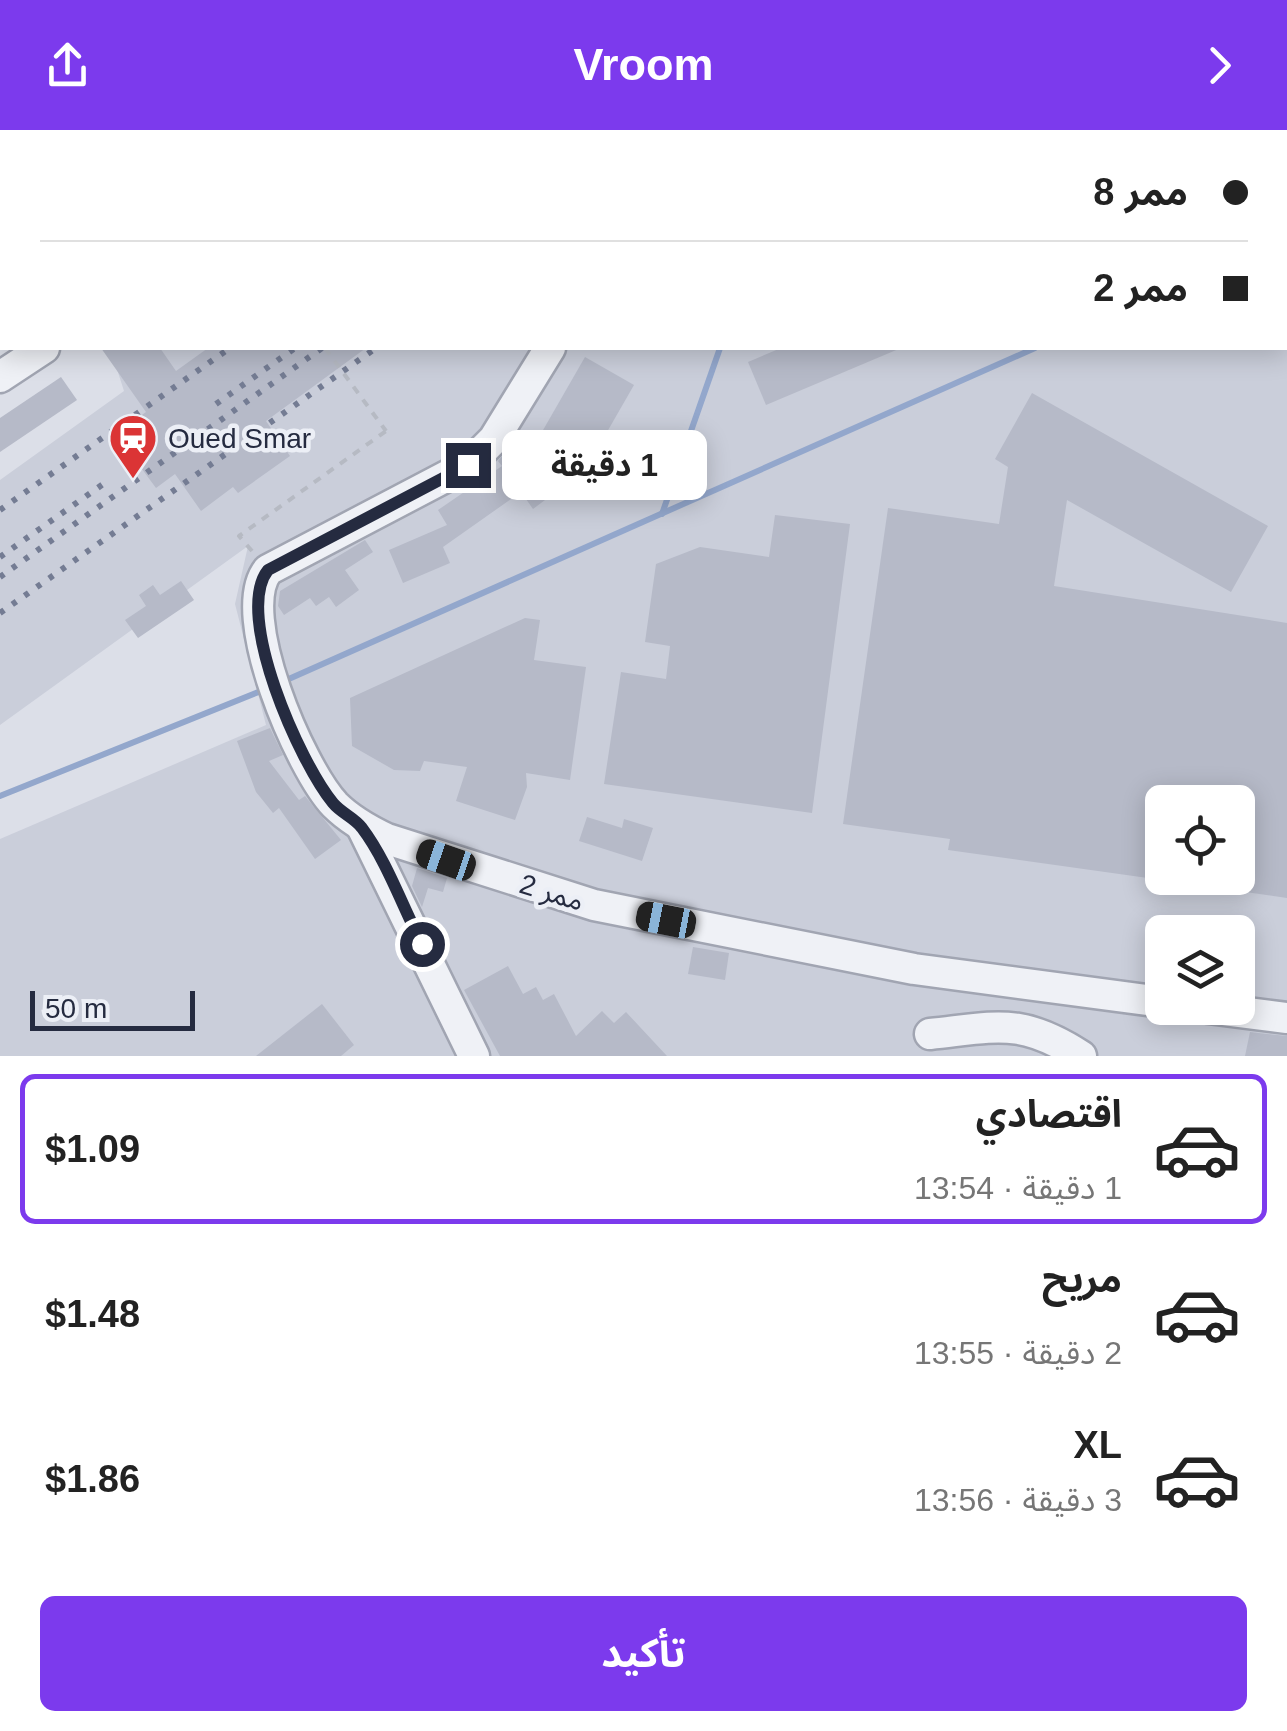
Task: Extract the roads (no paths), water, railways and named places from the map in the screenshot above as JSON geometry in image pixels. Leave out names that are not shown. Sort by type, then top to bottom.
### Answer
[{"type":"street","name":"ممر 2","points":[[549,350],[494,439],[468,465],[268,570],[256,595],[266,655],[295,744],[334,804],[368,838],[594,905],[914,970],[1145,1000]]},
{"type":"street","points":[[0,377],[30,351]]},
{"type":"street","points":[[368,838],[474,1056]]},
{"type":"street","points":[[1009,982],[1010,1026]]},
{"type":"street","points":[[1255,1014],[1287,1018]]},
{"type":"street","points":[[930,1034],[1010,1026],[1044,1032],[1081,1056]]},
{"type":"waterway","points":[[662,514],[719,350]]},
{"type":"waterway","points":[[282,682],[1030,350]]},
{"type":"waterway","points":[[0,796],[266,689]]},
{"type":"railway","points":[[0,510],[227,350]]},
{"type":"railway","points":[[216,404],[292,350]]},
{"type":"railway","points":[[0,577],[319,350]]},
{"type":"railway","points":[[0,613],[373,350]]},
{"type":"railway","points":[[0,557],[106,482]]},
{"type":"place","name":"Oued Smar","points":[[133,480]]}]
